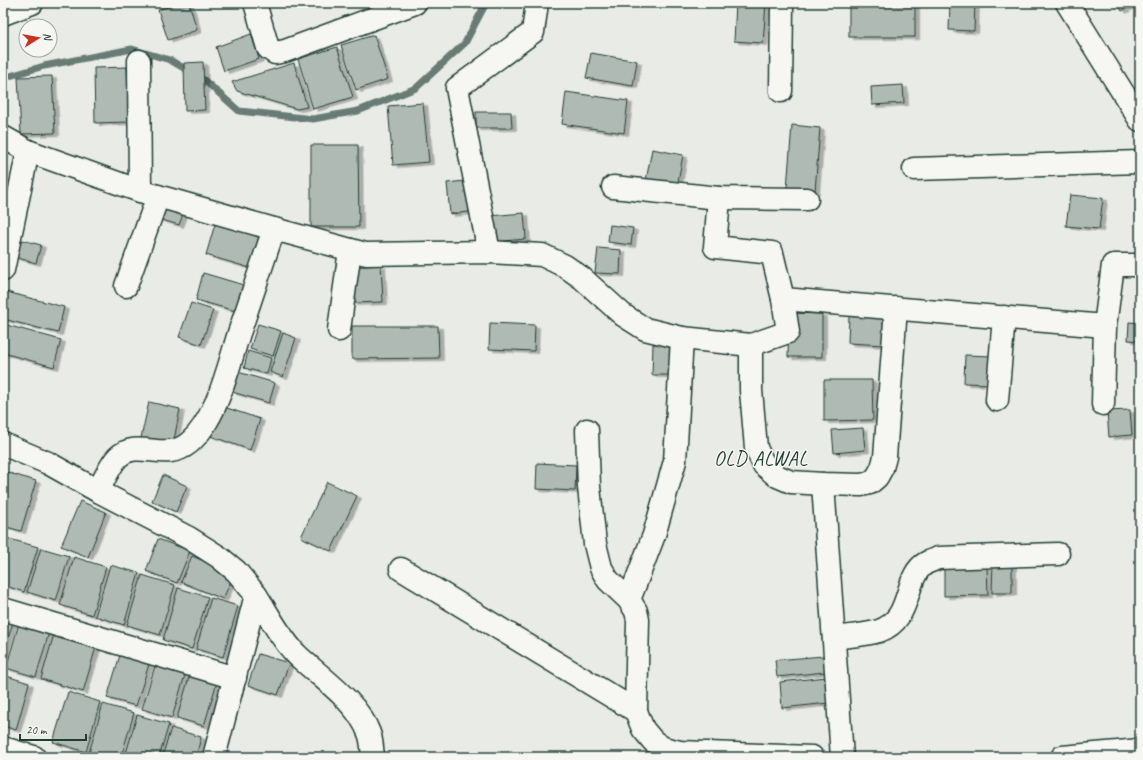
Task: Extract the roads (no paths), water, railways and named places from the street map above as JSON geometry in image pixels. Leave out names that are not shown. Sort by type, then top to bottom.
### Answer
[{"type":"street","points":[[3,14],[32,3]]},
{"type":"street","points":[[255,3],[268,48],[275,53],[285,51],[414,3]]},
{"type":"street","points":[[489,252],[457,88],[533,32],[537,3]]},
{"type":"street","points":[[781,91],[782,3]]},
{"type":"street","points":[[1067,3],[1140,120]]},
{"type":"street","points":[[126,286],[149,194],[140,61]]},
{"type":"street","points":[[3,137],[28,151],[149,194],[366,254],[489,252],[542,255],[565,266],[582,278],[623,315],[645,329],[682,338],[751,345],[788,332],[783,299],[772,253],[714,248],[719,198]]},
{"type":"street","points":[[3,270],[28,151]]},
{"type":"street","points":[[914,169],[1140,162]]},
{"type":"street","points":[[613,187],[719,198],[807,200]]},
{"type":"street","points":[[98,491],[117,458],[126,450],[135,449],[165,452],[177,450],[188,444],[200,433],[218,397],[274,229]]},
{"type":"street","points":[[339,330],[350,250]]},
{"type":"street","points":[[1103,404],[1105,326],[1113,266],[1140,265]]},
{"type":"street","points":[[783,299],[1105,326]]},
{"type":"street","points":[[751,345],[751,390],[756,448],[764,465],[777,476],[791,482],[861,485],[870,483],[877,477],[882,468],[885,457],[896,308]]},
{"type":"street","points":[[997,400],[1004,317]]},
{"type":"street","points":[[629,600],[654,535],[675,462],[682,338]]},
{"type":"street","points":[[587,430],[589,488],[595,544],[601,568],[608,580],[629,600],[636,611],[638,620],[636,711],[642,729],[663,748],[680,754],[812,757]]},
{"type":"street","points":[[3,444],[48,463],[98,491],[189,538],[219,557],[236,571],[256,594],[282,636],[297,654],[334,686],[360,716],[370,734],[373,757]]},
{"type":"street","points":[[822,484],[842,757]]},
{"type":"street","points":[[834,638],[880,631],[893,623],[900,615],[917,573],[925,563],[938,558],[1058,554]]},
{"type":"street","points":[[401,569],[636,711]]},
{"type":"street","points":[[214,757],[256,594]]},
{"type":"street","points":[[3,609],[234,678]]},
{"type":"street","points":[[3,748],[34,757]]},
{"type":"street","points":[[1062,757],[1140,750]]},
{"type":"waterway","points":[[3,78],[44,66],[132,49],[170,60],[204,80],[239,111],[313,119],[358,111],[416,88],[465,43],[486,3]]},
{"type":"district","name":"OLD ALWAL","points":[[761,458]]}]
